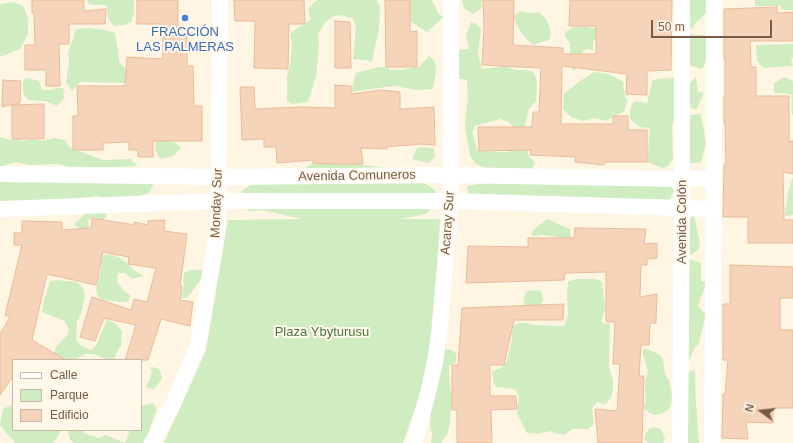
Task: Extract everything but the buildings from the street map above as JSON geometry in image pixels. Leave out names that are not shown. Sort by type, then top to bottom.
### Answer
[{"type":"street","name":"Monday Sur","points":[[152,443],[173,404],[198,346],[218,228],[220,0]]},
{"type":"street","name":"Acaray Sur","points":[[414,443],[435,362],[439,334],[451,201],[451,0]]},
{"type":"street","name":"Avenida Colón","points":[[680,443],[682,0]]},
{"type":"street","points":[[712,443],[714,0]]},
{"type":"street","name":"Avenida Comuneros","points":[[0,174],[219,177],[450,175],[682,179],[714,178]]},
{"type":"street","name":"Avenida Comuneros","points":[[0,209],[219,201],[451,201],[714,209]]},
{"type":"green space","points":[[87,0],[134,0],[134,13],[131,22],[125,25],[114,26],[109,20],[106,5],[88,4]]},
{"type":"green space","points":[[318,0],[377,0],[380,7],[379,28],[372,61],[353,59],[356,27],[353,18],[339,15],[334,16],[326,21],[318,34],[319,47],[316,76],[308,102],[293,104],[287,101],[287,76],[290,65],[292,44],[290,34],[311,19],[308,10],[314,2]]},
{"type":"green space","points":[[410,0],[432,0],[438,13],[443,17],[427,32],[410,21]]},
{"type":"green space","points":[[462,0],[482,0],[481,9],[472,14],[464,8]]},
{"type":"green space","points":[[678,0],[708,0],[708,12],[696,22],[692,29],[678,12]]},
{"type":"green space","points":[[755,0],[793,0],[793,10],[781,10],[781,6],[755,6]]},
{"type":"green space","points":[[13,2],[23,6],[28,18],[28,34],[20,49],[0,57],[0,7],[1,4]]},
{"type":"green space","points":[[520,11],[530,13],[539,12],[546,19],[551,35],[549,40],[533,45],[526,38],[520,31],[513,17]]},
{"type":"green space","points":[[471,22],[478,25],[481,30],[478,54],[482,69],[507,66],[515,70],[526,70],[533,72],[537,80],[536,101],[529,109],[522,137],[509,122],[500,119],[475,126],[472,133],[477,149],[479,151],[509,152],[514,148],[527,148],[528,155],[535,162],[532,169],[485,168],[476,164],[470,156],[465,126],[468,94],[467,80],[446,76],[455,50],[469,49],[466,35]]},
{"type":"green space","points":[[577,26],[593,28],[600,27],[601,39],[595,38],[593,50],[587,49],[582,52],[579,66],[573,71],[570,61],[570,44],[565,36],[565,32]]},
{"type":"green space","points":[[89,28],[115,33],[119,62],[126,69],[135,69],[135,83],[80,82],[72,91],[66,82],[69,63],[68,53],[76,29]]},
{"type":"green space","points":[[678,33],[708,36],[709,55],[702,69],[688,65]]},
{"type":"green space","points":[[793,44],[793,58],[791,58],[793,66],[763,68],[757,61],[756,45]]},
{"type":"green space","points":[[429,56],[435,61],[436,70],[433,89],[417,90],[396,86],[351,92],[356,73],[379,67],[386,67],[391,70],[400,70],[419,67]]},
{"type":"green space","points":[[594,72],[609,74],[623,82],[625,97],[628,101],[625,111],[606,121],[595,118],[583,121],[571,117],[563,109],[564,94]]},
{"type":"green space","points":[[696,77],[698,92],[704,93],[696,110],[686,105],[686,95],[691,82]]},
{"type":"green space","points":[[785,77],[793,81],[793,115],[791,94],[774,93],[774,83]]},
{"type":"green space","points":[[28,78],[39,81],[42,90],[63,88],[64,98],[57,106],[46,101],[28,100],[23,93],[23,79]]},
{"type":"green space","points":[[672,78],[677,80],[676,114],[672,126],[673,159],[668,166],[663,168],[647,162],[650,128],[640,127],[630,119],[630,111],[634,102],[641,101],[647,104],[652,81]]},
{"type":"green space","points":[[701,114],[706,143],[701,162],[688,164],[682,116]]},
{"type":"green space","points":[[157,135],[179,145],[181,148],[173,156],[160,159],[155,150]]},
{"type":"green space","points":[[0,137],[9,140],[15,139],[22,141],[32,139],[42,141],[55,138],[65,140],[69,147],[103,160],[130,159],[138,166],[77,169],[59,164],[29,165],[17,162],[0,167]]},
{"type":"green space","points":[[423,147],[434,149],[435,156],[429,163],[412,159],[417,148]]},
{"type":"green space","name":"Plaza Ybyturusu","points":[[313,163],[357,164],[402,170],[434,189],[439,198],[426,214],[399,219],[440,219],[431,362],[403,443],[164,443],[206,351],[228,220],[302,219],[262,210],[248,211],[241,191],[255,183],[293,176]]},
{"type":"green space","points":[[0,168],[154,183],[149,193],[117,201],[108,200],[97,196],[0,210]]},
{"type":"green space","points":[[793,177],[793,215],[785,216],[788,192]]},
{"type":"green space","points":[[496,183],[670,186],[674,191],[661,215],[470,202],[467,186]]},
{"type":"green space","points":[[101,210],[106,214],[106,217],[103,220],[92,217],[88,221],[88,230],[81,230],[75,225],[75,223],[88,212]]},
{"type":"green space","points":[[694,215],[700,244],[698,250],[691,255],[686,250],[685,223]]},
{"type":"green space","points":[[547,219],[570,229],[571,247],[559,260],[558,237],[540,235],[531,236],[533,230]]},
{"type":"green space","points":[[110,254],[122,259],[143,276],[132,279],[125,273],[118,273],[117,282],[124,291],[130,295],[128,302],[103,300],[98,297],[96,290],[101,269],[101,261],[104,255]]},
{"type":"green space","points":[[689,259],[701,263],[701,281],[705,282],[706,284],[698,306],[706,315],[698,345],[695,347],[689,361],[685,358]]},
{"type":"green space","points":[[190,270],[204,270],[200,281],[187,298],[181,298],[184,285],[184,273]]},
{"type":"green space","points":[[576,279],[596,279],[602,282],[606,307],[601,321],[603,323],[610,324],[609,367],[613,380],[611,398],[605,404],[597,402],[592,409],[594,424],[588,429],[573,429],[563,435],[554,433],[553,431],[537,434],[527,433],[517,413],[519,397],[515,389],[496,387],[494,384],[492,371],[501,368],[507,361],[512,339],[511,330],[514,325],[527,323],[533,325],[564,326],[568,314],[568,282]]},
{"type":"green space","points":[[56,280],[77,282],[83,288],[85,295],[82,311],[77,322],[76,339],[80,345],[91,350],[97,344],[107,319],[115,323],[122,331],[121,345],[114,359],[104,359],[100,356],[85,354],[76,359],[54,359],[56,347],[67,335],[69,329],[64,321],[42,312],[43,303],[50,281]]},
{"type":"green space","points":[[528,291],[541,291],[543,300],[540,305],[524,305],[525,294]]},
{"type":"green space","points":[[442,347],[455,352],[456,355],[456,362],[449,366],[452,398],[450,422],[448,433],[441,443],[431,443],[431,397]]},
{"type":"green space","points":[[643,349],[647,349],[660,355],[663,359],[665,375],[669,380],[672,396],[671,405],[667,411],[661,414],[654,415],[645,410],[643,406],[646,401],[645,383],[648,371],[642,351]]},
{"type":"green space","points":[[152,367],[159,369],[162,379],[154,389],[147,388],[147,383],[150,379],[152,370],[150,368]]},
{"type":"green space","points":[[695,370],[699,443],[686,443],[685,373]]},
{"type":"green space","points":[[154,403],[157,410],[149,432],[143,443],[125,443],[130,431],[142,431],[142,406]]},
{"type":"green space","points":[[12,404],[12,431],[60,431],[53,443],[15,443],[0,425],[3,409]]},
{"type":"green space","points":[[654,427],[661,429],[665,439],[663,443],[648,443],[644,439],[649,429]]},
{"type":"green space","points":[[68,431],[83,431],[84,433],[99,438],[105,435],[125,443],[74,443],[70,440]]},
{"type":"place","name":"FRACCIÓN LAS PALMERAS","points":[[185,18]]}]
